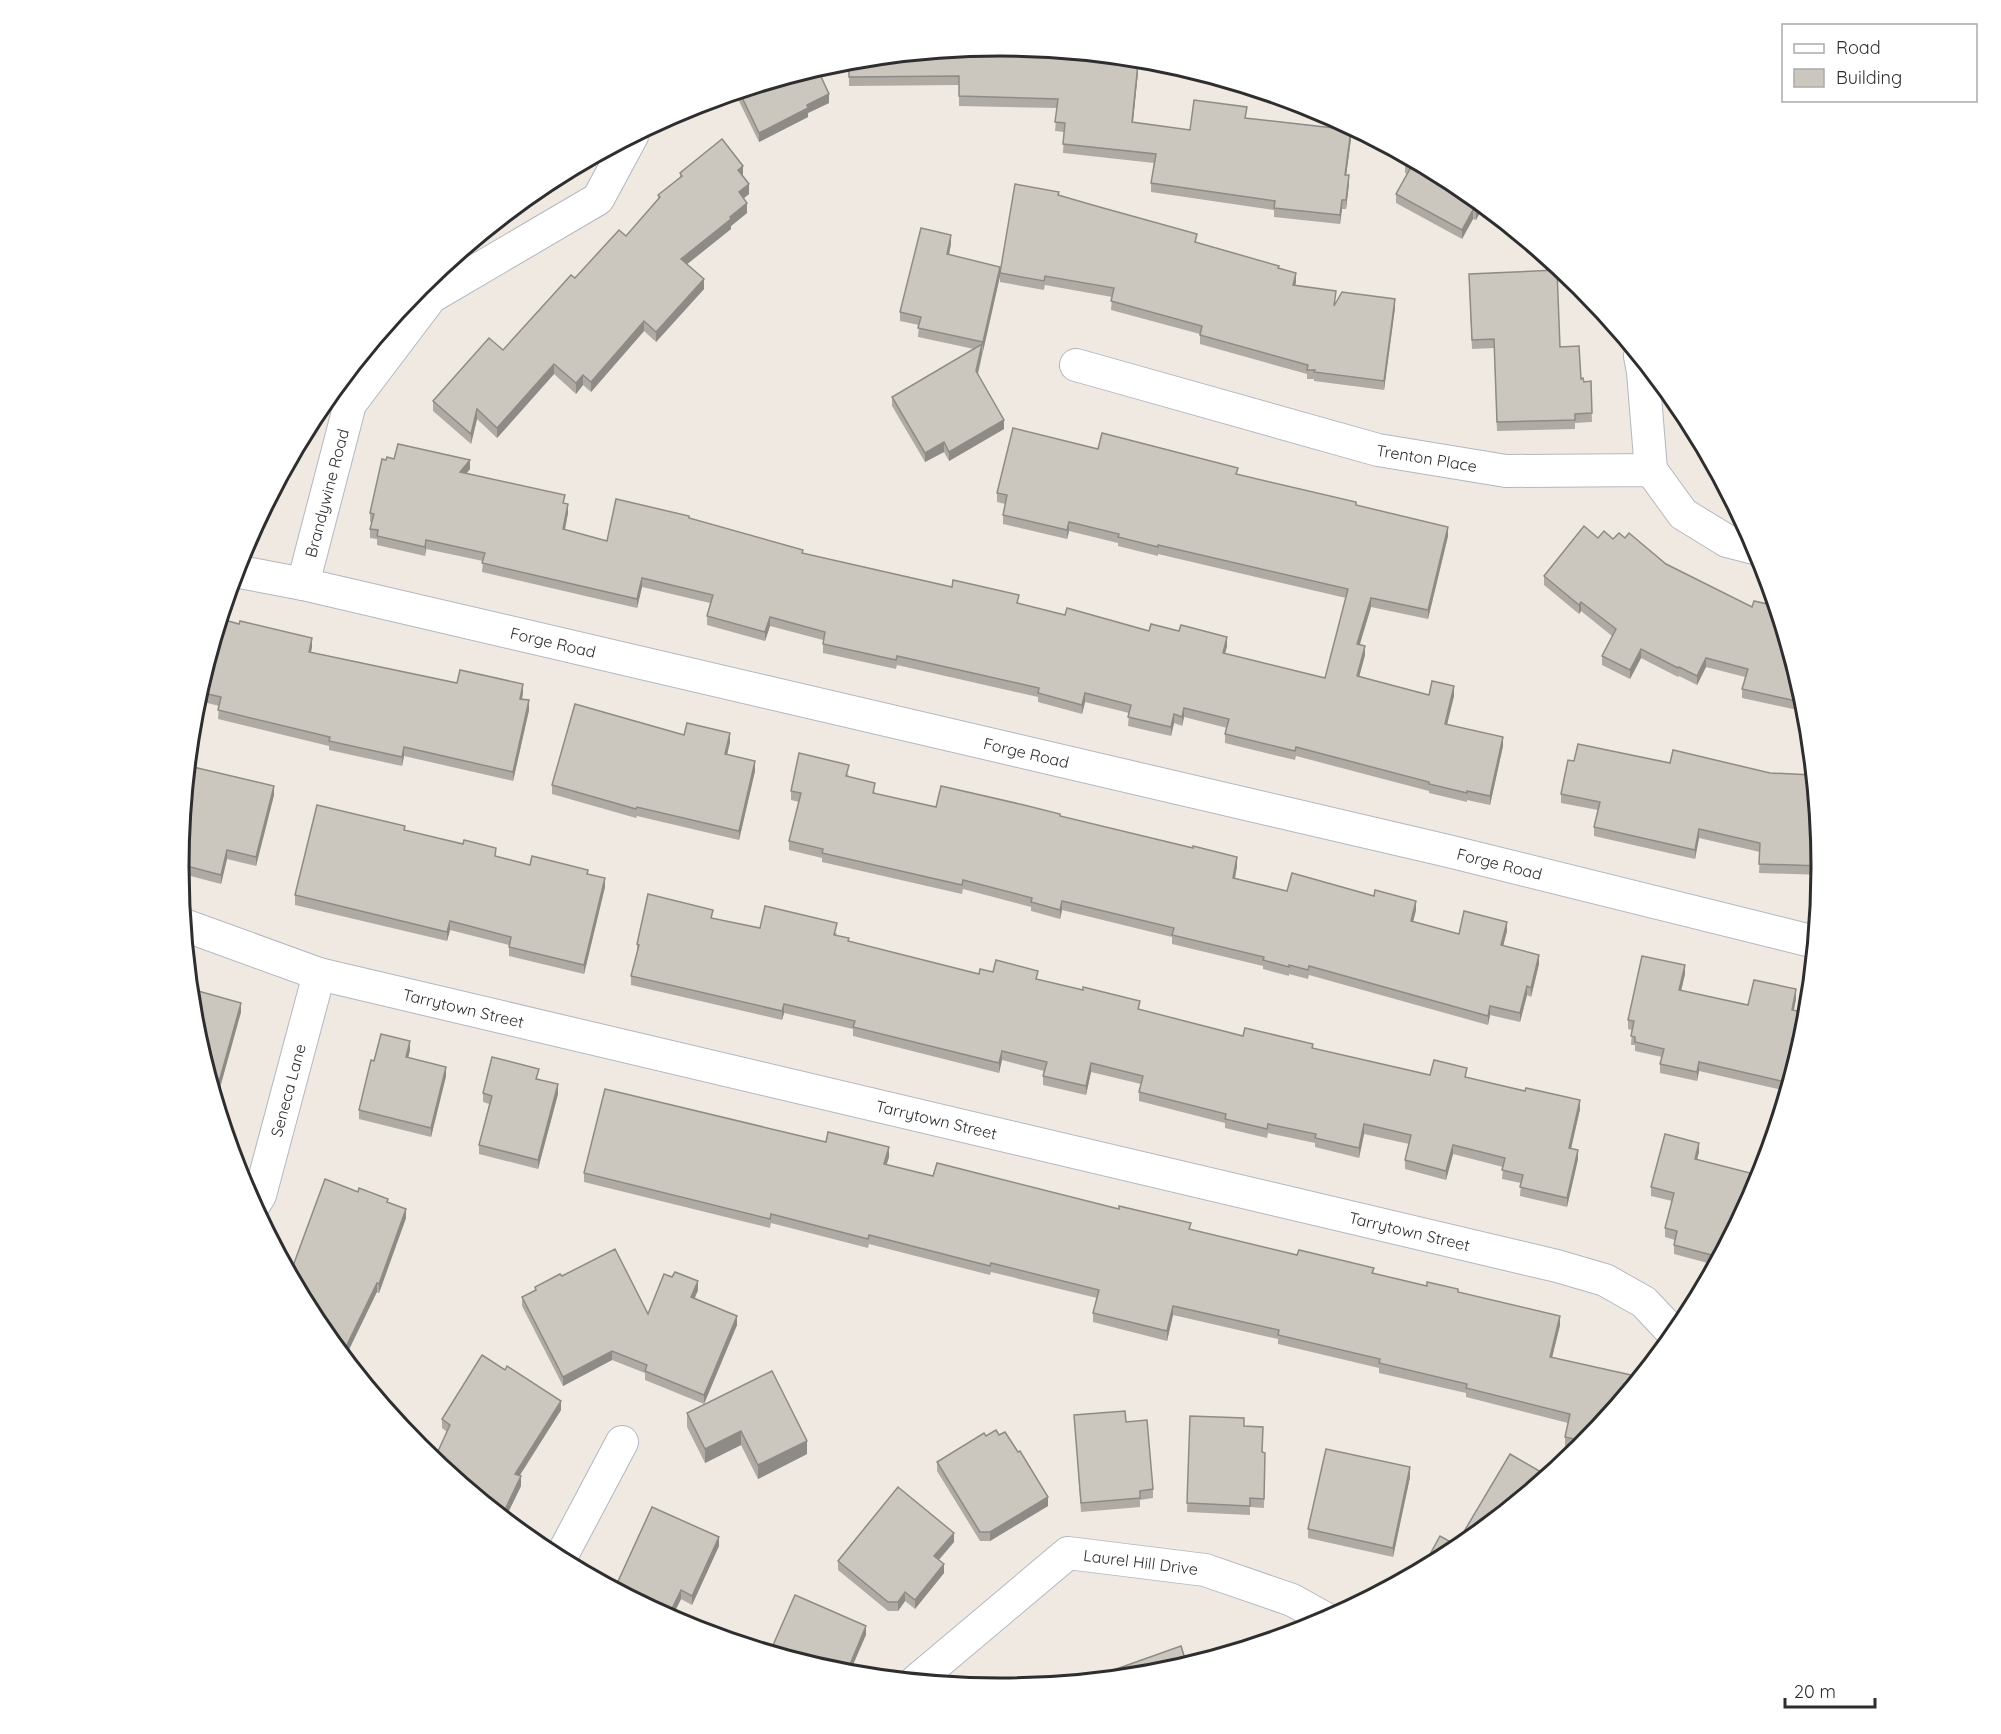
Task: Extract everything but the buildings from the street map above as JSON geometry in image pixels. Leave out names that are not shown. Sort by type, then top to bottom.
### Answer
[{"type":"street","name":"Brandywine Road","points":[[303,584],[350,404],[431,297],[598,199],[626,148]]},
{"type":"street","name":"Trenton Place","points":[[1076,365],[1378,450],[1506,471],[1651,470]]},
{"type":"street","points":[[1643,372],[1651,470],[1683,514],[1727,541],[1745,546]]},
{"type":"street","name":"Forge Road","points":[[245,573],[303,584],[1448,850],[1808,940]]},
{"type":"street","name":"Tarrytown Street","points":[[192,928],[319,974],[1557,1266],[1605,1280],[1644,1302],[1668,1328]]},
{"type":"street","name":"Seneca Lane","points":[[259,1196],[319,974]]},
{"type":"street","points":[[565,1551],[622,1442]]},
{"type":"street","name":"Laurel Hill Drive","points":[[923,1675],[1068,1553],[1205,1570],[1292,1600],[1317,1614]]}]
